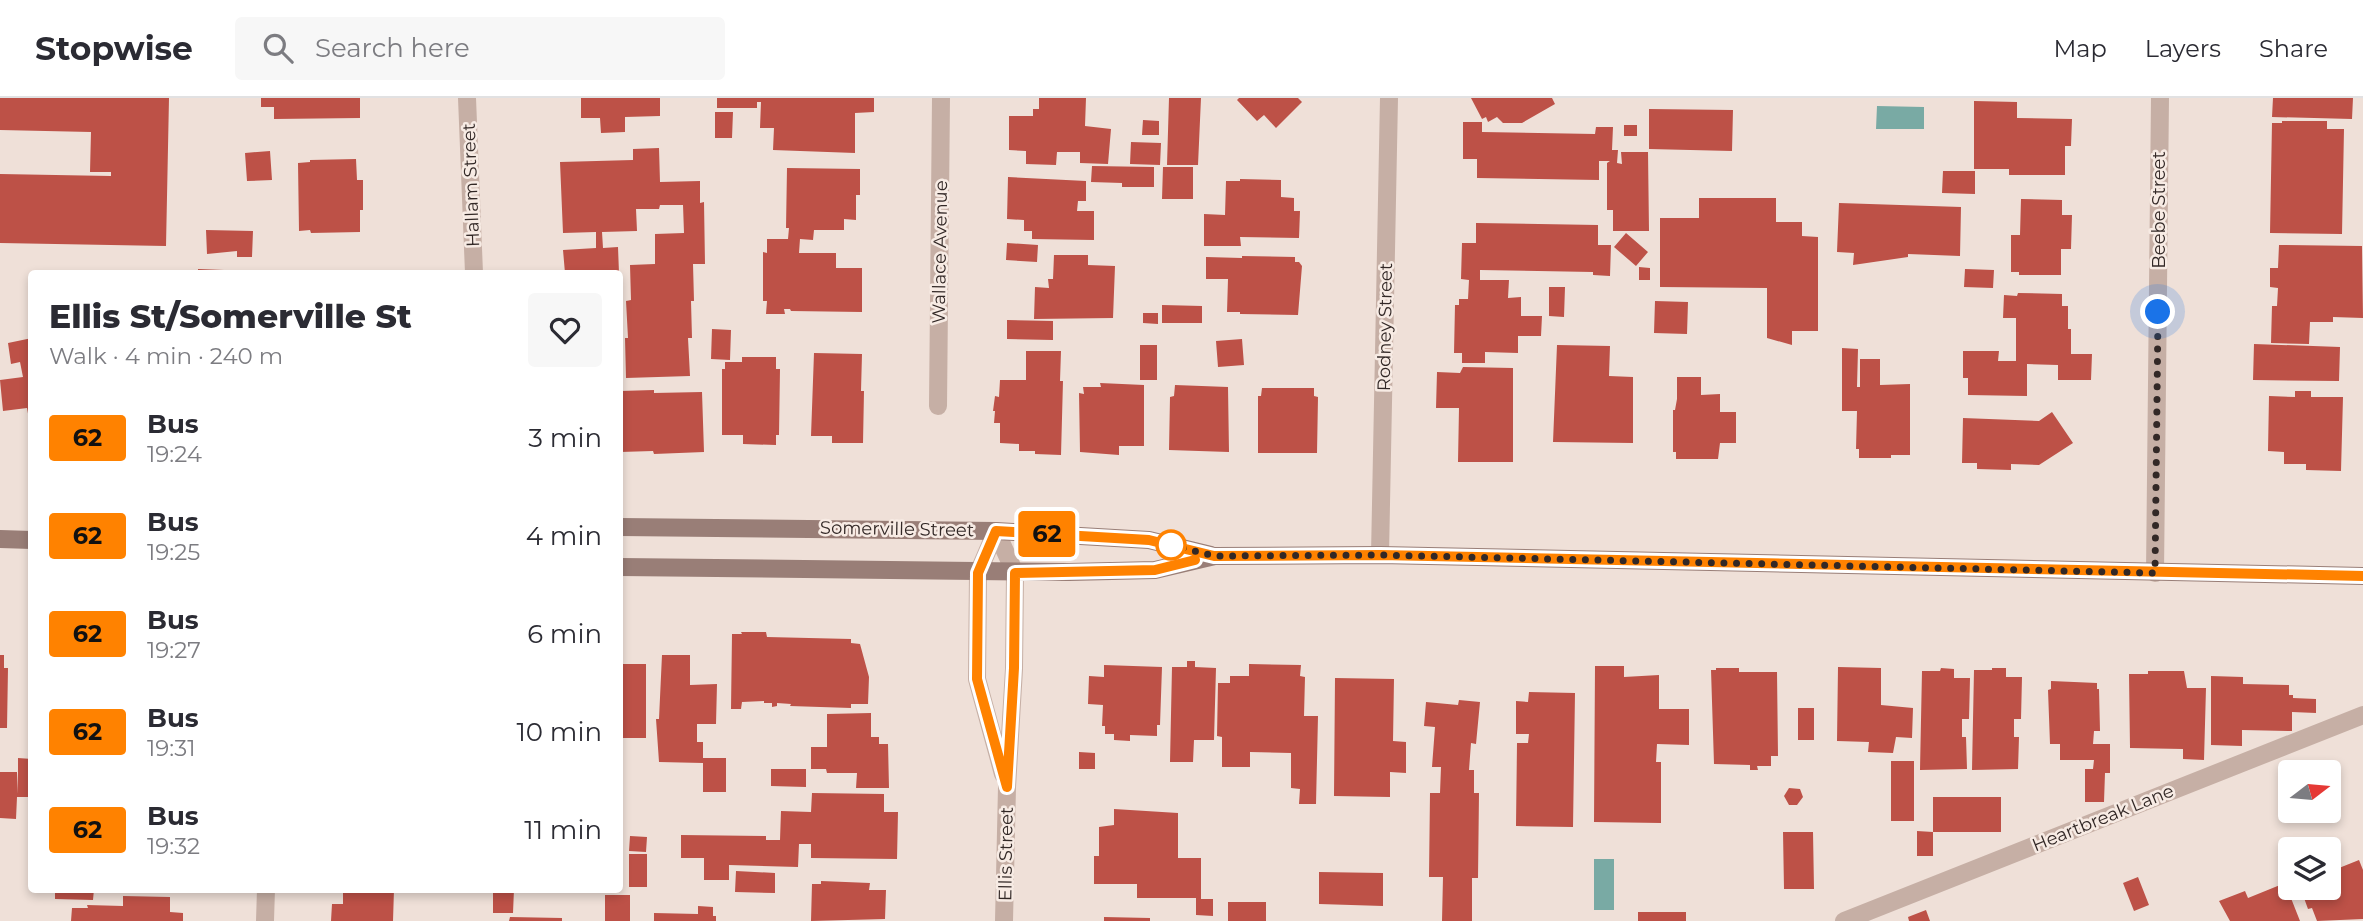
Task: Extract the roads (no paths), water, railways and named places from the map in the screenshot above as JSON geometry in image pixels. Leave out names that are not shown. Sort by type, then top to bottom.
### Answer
[{"type":"street","name":"Hallam Street","points":[[467,98],[474,270]]},
{"type":"street","name":"Wallace Avenue","points":[[938,406],[942,98]]},
{"type":"street","name":"Rodney Street","points":[[1380,555],[1389,98]]},
{"type":"street","name":"Beebe Street","points":[[2155,573],[2160,98]]},
{"type":"street","name":"Somerville Street","points":[[623,527],[996,531],[1149,540],[1214,556]]},
{"type":"street","name":"Ellis Street","points":[[996,531],[1015,573],[1004,921]]},
{"type":"street","name":"Ellis Street","points":[[996,531],[978,573],[977,679],[1007,787]]},
{"type":"street","points":[[0,539],[28,540]]},
{"type":"street","name":"Somerville Street","points":[[623,567],[1015,573],[1155,570],[1214,556],[1380,555],[2363,576]]},
{"type":"street","name":"Heartbreak Lane","points":[[1844,921],[2363,715]]},
{"type":"street","points":[[265,921],[266,893]]},
{"type":"water","points":[[1877,106],[1924,107],[1924,129],[1876,129]]},
{"type":"water","points":[[1594,859],[1614,859],[1614,910],[1594,910]]}]
